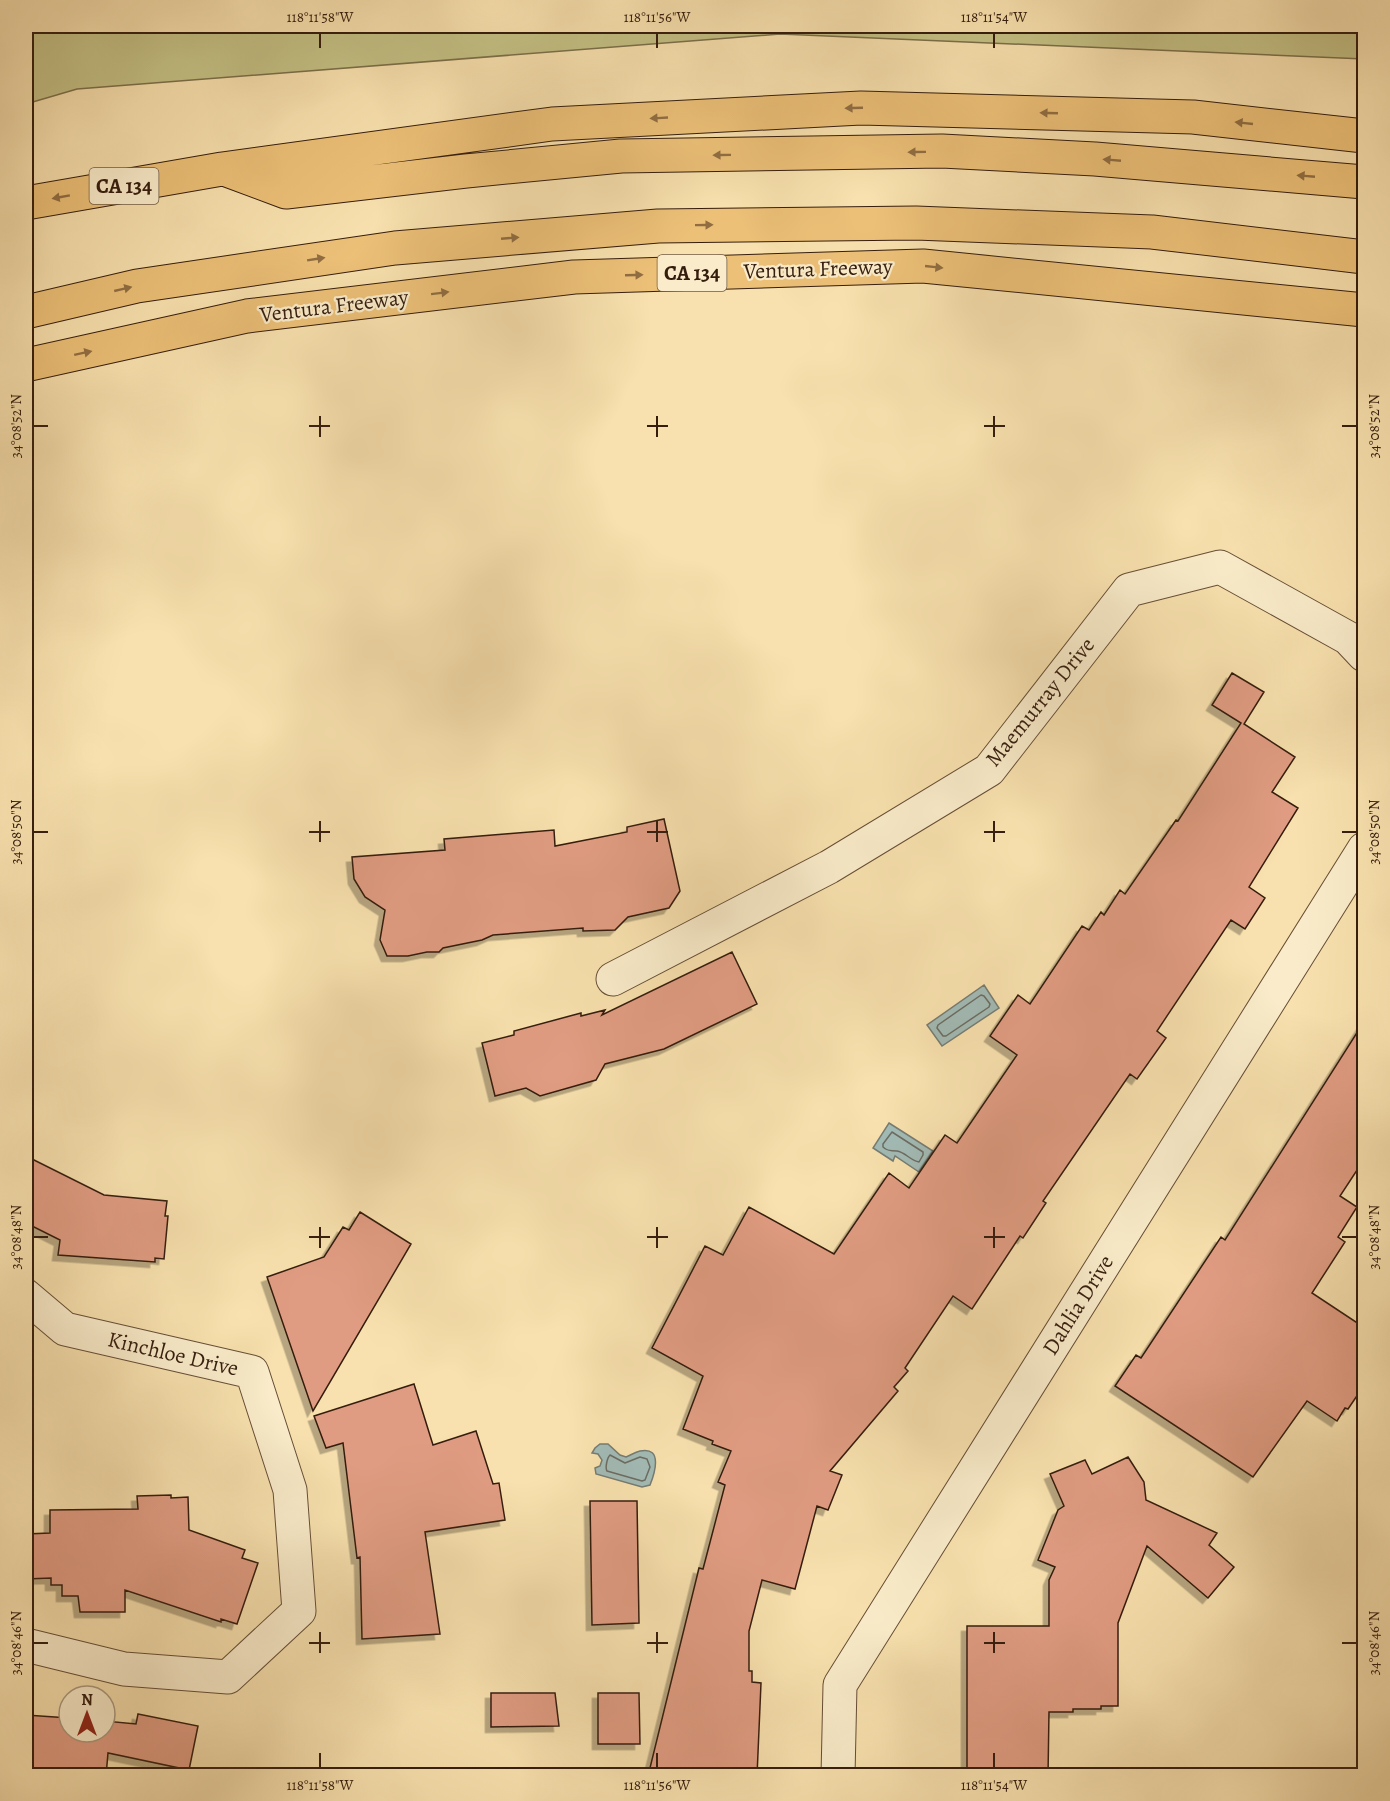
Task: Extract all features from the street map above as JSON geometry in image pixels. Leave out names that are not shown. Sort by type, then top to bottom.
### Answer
[{"type":"highway","name":"CA 134","points":[[26,203],[222,169],[552,124],[861,108],[1193,117],[1365,136]]},
{"type":"highway","points":[[222,169],[286,192],[621,156],[942,151],[1095,159],[1365,182]]},
{"type":"highway","points":[[26,312],[137,286],[395,248],[658,226],[916,223],[1152,232],[1365,257]]},
{"type":"highway","name":"Ventura Freeway","points":[[26,365],[247,316],[574,277],[923,266],[1365,310]]},
{"type":"street","name":"Maemurray Drive","points":[[613,979],[829,867],[989,770],[1129,590],[1220,567],[1348,638],[1365,656]]},
{"type":"street","name":"Dahlia Drive","points":[[838,1776],[840,1685],[1365,849]]},
{"type":"street","name":"Kinchloe Drive","points":[[26,1296],[65,1329],[252,1372],[290,1490],[300,1611],[228,1677],[124,1669],[26,1645]]},
{"type":"shaded area","points":[[26,26],[1364,26],[1364,59],[780,34],[77,89],[26,104]]},
{"type":"water","points":[[984,985],[999,1008],[942,1046],[927,1025]]},
{"type":"water","points":[[889,1123],[933,1151],[919,1172],[895,1156],[893,1161],[873,1148]]},
{"type":"water","points":[[600,1444],[608,1444],[620,1455],[626,1457],[640,1451],[652,1453],[656,1462],[650,1485],[642,1487],[596,1474],[595,1468],[600,1466],[602,1460],[598,1454],[592,1453]]},
{"type":"building","points":[[1232,673],[1264,692],[1244,724],[1295,757],[1272,792],[1298,808],[1249,887],[1265,898],[1245,929],[1231,920],[1157,1031],[1166,1038],[1137,1079],[1130,1074],[1043,1201],[1046,1203],[1023,1238],[1020,1236],[972,1309],[953,1296],[905,1368],[908,1371],[894,1387],[898,1391],[830,1471],[842,1475],[828,1510],[817,1506],[795,1589],[762,1580],[749,1631],[749,1671],[752,1671],[752,1682],[761,1683],[757,1776],[648,1776],[699,1568],[703,1569],[725,1485],[718,1482],[731,1451],[683,1429],[703,1376],[652,1348],[705,1246],[723,1255],[749,1207],[834,1254],[889,1173],[909,1188],[945,1135],[957,1143],[1017,1055],[990,1036],[1018,995],[1030,1004],[1082,926],[1089,930],[1101,912],[1104,915],[1120,890],[1125,894],[1176,820],[1178,821],[1241,723],[1212,705]]},
{"type":"building","points":[[664,819],[680,891],[669,908],[628,917],[615,930],[583,931],[583,928],[493,935],[482,940],[443,948],[439,952],[387,956],[380,940],[385,910],[365,897],[354,879],[352,857],[445,850],[444,839],[554,830],[555,846],[627,832],[627,827]]},
{"type":"building","points":[[732,952],[757,1004],[664,1049],[605,1064],[596,1080],[540,1096],[526,1088],[495,1096],[482,1043],[514,1035],[514,1031],[581,1013],[581,1016],[605,1010],[602,1015]]},
{"type":"building","points":[[1365,1020],[1365,1158],[1340,1196],[1357,1207],[1338,1237],[1345,1242],[1312,1293],[1365,1328],[1365,1384],[1337,1421],[1307,1401],[1253,1477],[1115,1386],[1136,1355],[1141,1358],[1221,1237],[1225,1240]]},
{"type":"building","points":[[26,1156],[104,1195],[167,1201],[164,1259],[155,1258],[155,1262],[58,1255],[60,1240],[26,1223]]},
{"type":"building","points":[[360,1212],[411,1244],[313,1411],[267,1277],[324,1257],[343,1227],[349,1230]]},
{"type":"building","points":[[414,1384],[433,1445],[476,1431],[493,1484],[499,1483],[505,1520],[425,1532],[440,1634],[362,1639],[360,1557],[357,1558],[343,1443],[326,1448],[314,1416]]},
{"type":"building","points":[[1128,1457],[1144,1482],[1146,1500],[1217,1533],[1209,1545],[1234,1567],[1208,1598],[1147,1546],[1118,1623],[1118,1706],[1101,1706],[1101,1709],[1073,1709],[1073,1712],[1049,1712],[1048,1776],[973,1776],[973,1769],[967,1769],[967,1626],[1049,1626],[1049,1580],[1055,1567],[1038,1560],[1058,1510],[1064,1506],[1050,1474],[1085,1460],[1092,1474]]},
{"type":"building","points":[[171,1495],[171,1498],[188,1497],[189,1530],[245,1550],[242,1558],[258,1563],[237,1624],[221,1619],[221,1622],[125,1590],[125,1612],[80,1612],[78,1596],[62,1596],[62,1585],[51,1585],[51,1578],[26,1579],[26,1534],[50,1533],[50,1510],[138,1509],[137,1496]]},
{"type":"building","points":[[590,1501],[637,1501],[639,1623],[592,1625]]},
{"type":"building","points":[[491,1693],[555,1693],[559,1726],[491,1727]]},
{"type":"building","points":[[598,1693],[639,1693],[640,1744],[598,1744]]},
{"type":"building","points":[[138,1714],[198,1726],[189,1770],[108,1753],[106,1776],[26,1776],[26,1715],[57,1717],[57,1744],[117,1744],[117,1722],[136,1724]]}]
